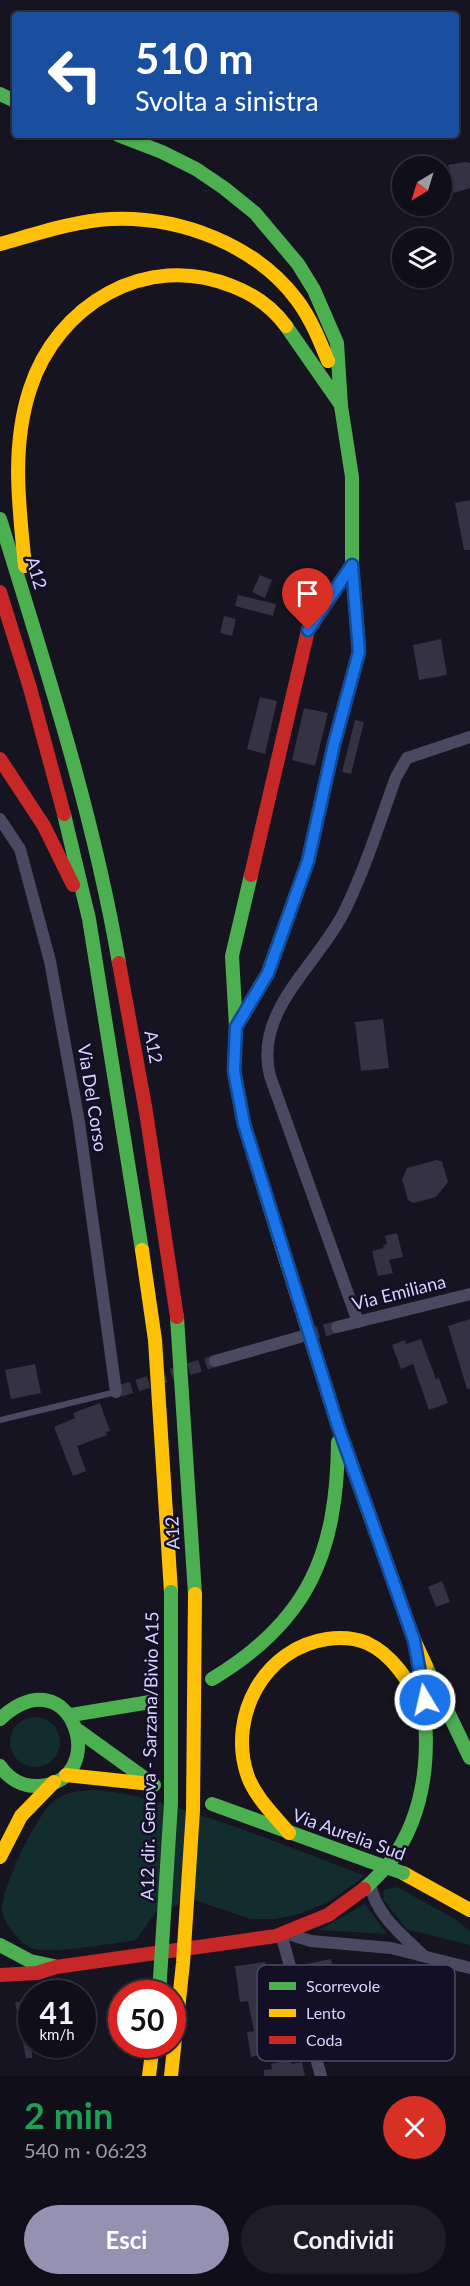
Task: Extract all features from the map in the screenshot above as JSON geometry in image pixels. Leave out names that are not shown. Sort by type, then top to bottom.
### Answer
[{"type":"main road","points":[[126,138],[162,152],[196,169],[224,188],[278,238],[314,290],[337,343],[341,406],[352,477],[352,565],[359,652],[334,744],[308,861],[268,973],[236,1027]]},
{"type":"main road","points":[[0,244],[75,224],[111,219],[176,224],[229,244],[255,260],[294,297],[325,349],[341,406]]},
{"type":"main road","points":[[29,614],[17,485],[22,416],[32,382],[47,349],[66,323],[89,302],[117,286],[145,277],[173,274],[201,276],[228,284],[254,296],[279,316],[341,406]]},
{"type":"main road","name":"A12","points":[[0,519],[94,839],[111,915],[146,1112],[179,1333],[195,1594],[193,1810],[183,1963],[171,2076]]},
{"type":"main road","points":[[352,565],[308,630],[232,956],[236,1027],[234,1071],[244,1124],[338,1426],[414,1640],[470,1758]]},
{"type":"main road","name":"A12","points":[[0,592],[33,699],[72,843],[89,919],[123,1118],[155,1340],[171,1592]]},
{"type":"main road","points":[[0,759],[44,826],[89,919]]},
{"type":"main road","points":[[212,1679],[237,1666],[264,1643],[290,1614],[314,1575],[330,1535],[338,1476],[338,1426]]},
{"type":"main road","name":"A12 dir. Genova - Sarzana/Bivio A15","points":[[160,1980],[171,1803],[171,1592]]},
{"type":"main road","points":[[289,1833],[254,1790],[242,1754],[241,1731],[247,1708],[258,1682],[274,1663],[299,1646],[323,1638],[350,1638],[371,1645],[397,1666],[411,1683],[426,1713]]},
{"type":"main road","points":[[0,1975],[36,1973],[56,1966],[283,1933],[324,1917],[361,1893],[401,1848],[412,1824],[427,1758],[424,1687],[414,1640]]},
{"type":"main road","points":[[0,1701],[18,1702],[29,1699],[52,1702],[71,1715],[79,1731],[79,1752],[60,1779],[36,1797],[5,1840],[0,1857]]},
{"type":"main road","points":[[0,1719],[18,1702]]},
{"type":"main road","points":[[71,1715],[150,1702]]},
{"type":"main road","points":[[0,1766],[13,1779],[26,1785],[40,1786],[60,1779],[154,1785],[79,1731]]},
{"type":"main road","name":"Via Aurelia Sud","points":[[212,1804],[403,1873],[470,1910]]},
{"type":"main road","points":[[0,1946],[30,1961],[56,1966]]},
{"type":"main road","points":[[149,2076],[151,2058]]},
{"type":"street","points":[[357,1322],[270,1076],[267,1057],[268,1038],[272,1023],[298,980],[345,911],[396,777],[407,758],[470,737]]},
{"type":"street","name":"Via Del Corso","points":[[0,819],[20,849],[50,960],[79,1122],[118,1391]]},
{"type":"street","name":"Via Emiliana","points":[[337,1327],[470,1294]]},
{"type":"street","points":[[215,1361],[300,1337]]},
{"type":"street","points":[[370,1884],[373,1900],[390,1924],[423,1956]]},
{"type":"street","points":[[283,1933],[311,1941],[391,1948],[470,1968]]},
{"type":"street","points":[[283,1933],[292,1965]]},
{"type":"street","points":[[317,2061],[321,2076]]},
{"type":"lane","points":[[0,1420],[118,1391]]},
{"type":"green space","points":[[35,1717],[53,1724],[60,1742],[53,1760],[35,1767],[17,1760],[10,1742],[17,1724]]},
{"type":"green space","points":[[91,1790],[127,1794],[185,1810],[253,1833],[365,1876],[327,1903],[296,1915],[274,1919],[251,1919],[194,1900],[156,1912],[136,1940],[67,1949],[31,1948],[12,1932],[3,1914],[3,1899],[14,1869],[29,1836],[53,1802],[67,1794]]},
{"type":"green space","points":[[397,1887],[455,1919],[470,1931],[470,1945],[406,1929],[383,1899],[384,1890]]},
{"type":"green space","points":[[365,1904],[387,1934],[318,1930]]},
{"type":"building","points":[[470,163],[470,188],[454,193],[452,164]]},
{"type":"building","points":[[470,500],[470,550],[464,550],[455,503]]},
{"type":"building","points":[[260,575],[272,580],[265,598],[252,592]]},
{"type":"building","points":[[238,595],[276,604],[273,616],[235,606]]},
{"type":"building","points":[[224,616],[236,619],[232,636],[220,633]]},
{"type":"building","points":[[441,639],[447,675],[419,680],[413,645]]},
{"type":"building","points":[[260,697],[277,701],[265,754],[247,749]]},
{"type":"building","points":[[304,708],[328,713],[315,766],[292,760]]},
{"type":"building","points":[[355,720],[364,722],[351,774],[342,772]]},
{"type":"building","points":[[383,1019],[389,1068],[361,1071],[355,1022]]},
{"type":"building","points":[[437,1160],[442,1162],[448,1182],[436,1197],[413,1203],[408,1200],[402,1179],[407,1168]]},
{"type":"building","points":[[397,1233],[403,1257],[389,1260],[393,1273],[378,1276],[372,1251],[384,1248],[383,1245],[387,1244],[385,1236]]},
{"type":"building","points":[[470,1319],[470,1389],[467,1389],[448,1326]]},
{"type":"building","points":[[421,1339],[448,1403],[429,1410],[413,1364],[401,1369],[392,1345],[405,1340],[406,1344]]},
{"type":"building","points":[[35,1364],[41,1393],[11,1399],[5,1370]]},
{"type":"building","points":[[100,1403],[110,1431],[106,1432],[107,1435],[77,1446],[86,1471],[73,1476],[54,1427],[75,1418],[73,1413]]},
{"type":"building","points":[[442,1581],[450,1602],[436,1607],[428,1587]]},
{"type":"building","points":[[331,1959],[332,1965],[301,1965]]},
{"type":"building","points":[[265,1962],[265,1965],[257,1965],[257,2056],[251,2057],[247,2032],[254,2031],[248,2001],[240,2002],[235,1966]]},
{"type":"building","points":[[15,2002],[18,2002],[18,2017]]},
{"type":"building","points":[[282,2061],[290,2061],[292,2064],[302,2062],[305,2076],[264,2076],[264,2070],[272,2069],[271,2064]]},
{"type":"tunnel","points":[[307,1335],[337,1327]]},
{"type":"tunnel","points":[[120,1391],[215,1361]]},
{"type":"traffic: fast","points":[[0,94],[12,100]]},
{"type":"traffic: fast","points":[[126,138],[162,152],[196,169],[255,213],[298,264],[314,290],[337,343],[341,406],[352,477],[352,565],[358,637]]},
{"type":"traffic: fast","points":[[286,326],[341,405]]},
{"type":"traffic: fast","points":[[0,519],[67,739],[96,850],[119,963]]},
{"type":"traffic: fast","points":[[64,814],[89,919],[142,1250]]},
{"type":"traffic: fast","points":[[251,875],[232,956],[236,1027],[234,1071],[244,1124],[279,1238]]},
{"type":"traffic: fast","points":[[177,1317],[195,1594]]},
{"type":"traffic: fast","points":[[212,1679],[245,1657],[272,1633],[294,1608],[311,1580],[323,1550],[332,1517],[338,1442]]},
{"type":"traffic: fast","points":[[160,1980],[171,1803],[171,1592]]},
{"type":"traffic: fast","points":[[364,1889],[390,1862],[404,1840],[421,1792],[426,1741],[419,1665]]},
{"type":"traffic: fast","points":[[426,1666],[470,1758]]},
{"type":"traffic: fast","points":[[0,1719],[26,1702],[47,1701],[64,1710],[74,1726],[78,1745],[74,1764],[61,1779],[39,1786],[17,1781],[0,1766]]},
{"type":"traffic: fast","points":[[71,1715],[150,1702]]},
{"type":"traffic: fast","points":[[79,1731],[154,1785]]},
{"type":"traffic: fast","points":[[212,1804],[369,1861]]},
{"type":"traffic: fast","points":[[369,1861],[403,1873]]},
{"type":"traffic: fast","points":[[0,1945],[30,1961],[54,1966]]},
{"type":"traffic: slow","points":[[0,244],[69,225],[111,219],[137,219],[163,223],[214,237],[260,263],[280,280],[306,314],[328,361]]},
{"type":"traffic: slow","points":[[25,566],[18,477],[18,455],[24,411],[30,389],[43,359],[61,333],[83,310],[109,293],[137,281],[168,276],[200,277],[247,293],[262,302],[286,326]]},
{"type":"traffic: slow","points":[[236,1027],[268,973],[308,861],[334,744],[359,652],[358,637]]},
{"type":"traffic: slow","points":[[279,1238],[338,1426],[414,1640],[426,1666]]},
{"type":"traffic: slow","points":[[142,1250],[155,1340],[171,1592]]},
{"type":"traffic: slow","points":[[171,2076],[183,1963],[193,1810],[195,1594]]},
{"type":"traffic: slow","points":[[289,1833],[254,1790],[247,1774],[242,1752],[243,1729],[248,1708],[269,1670],[286,1656],[305,1645],[332,1638],[358,1640],[385,1654],[405,1678],[421,1704]]},
{"type":"traffic: slow","points":[[66,1775],[151,1784]]},
{"type":"traffic: slow","points":[[0,1857],[21,1816],[54,1782]]},
{"type":"traffic: slow","points":[[403,1873],[470,1910]]},
{"type":"traffic: slow","points":[[149,2076],[151,2058]]},
{"type":"traffic: jam","points":[[251,875],[308,630],[352,565]]},
{"type":"traffic: jam","points":[[0,592],[30,688],[64,814]]},
{"type":"traffic: jam","points":[[0,759],[44,826],[73,885]]},
{"type":"traffic: jam","points":[[119,963],[146,1112],[177,1317]]},
{"type":"traffic: jam","points":[[0,1975],[37,1973],[56,1967],[276,1936],[328,1915],[364,1889]]},
{"type":"route","points":[[308,630],[352,565],[359,652],[334,744],[308,861],[268,973],[236,1027],[234,1071],[244,1124],[274,1214],[338,1426],[414,1640],[425,1700]]}]
